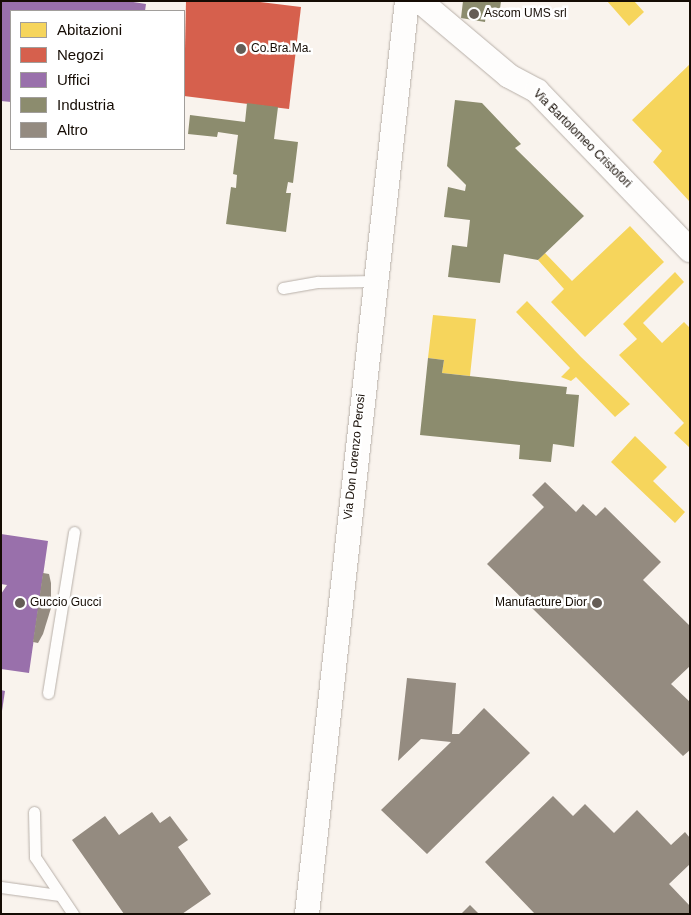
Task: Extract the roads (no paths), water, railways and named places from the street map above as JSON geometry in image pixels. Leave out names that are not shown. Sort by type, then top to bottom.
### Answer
[{"type":"street","name":"Via Don Lorenzo Perosi","points":[[307,914],[407,1]]},
{"type":"street","name":"Via Bartolomeo Cristofori","points":[[420,1],[509,76],[538,91],[690,250]]},
{"type":"lane","points":[[283,288],[318,282],[375,281]]},
{"type":"lane","points":[[48,693],[74,532]]},
{"type":"lane","points":[[34,812],[35,856],[73,914]]},
{"type":"lane","points":[[1,887],[59,895]]},
{"type":"place","name":"Ascom UMS srl","points":[[474,14]]},
{"type":"place","name":"Co.Bra.Ma.","points":[[241,49]]},
{"type":"place","name":"Guccio Gucci","points":[[20,603]]},
{"type":"place","name":"Manufacture Dior","points":[[597,603]]}]
